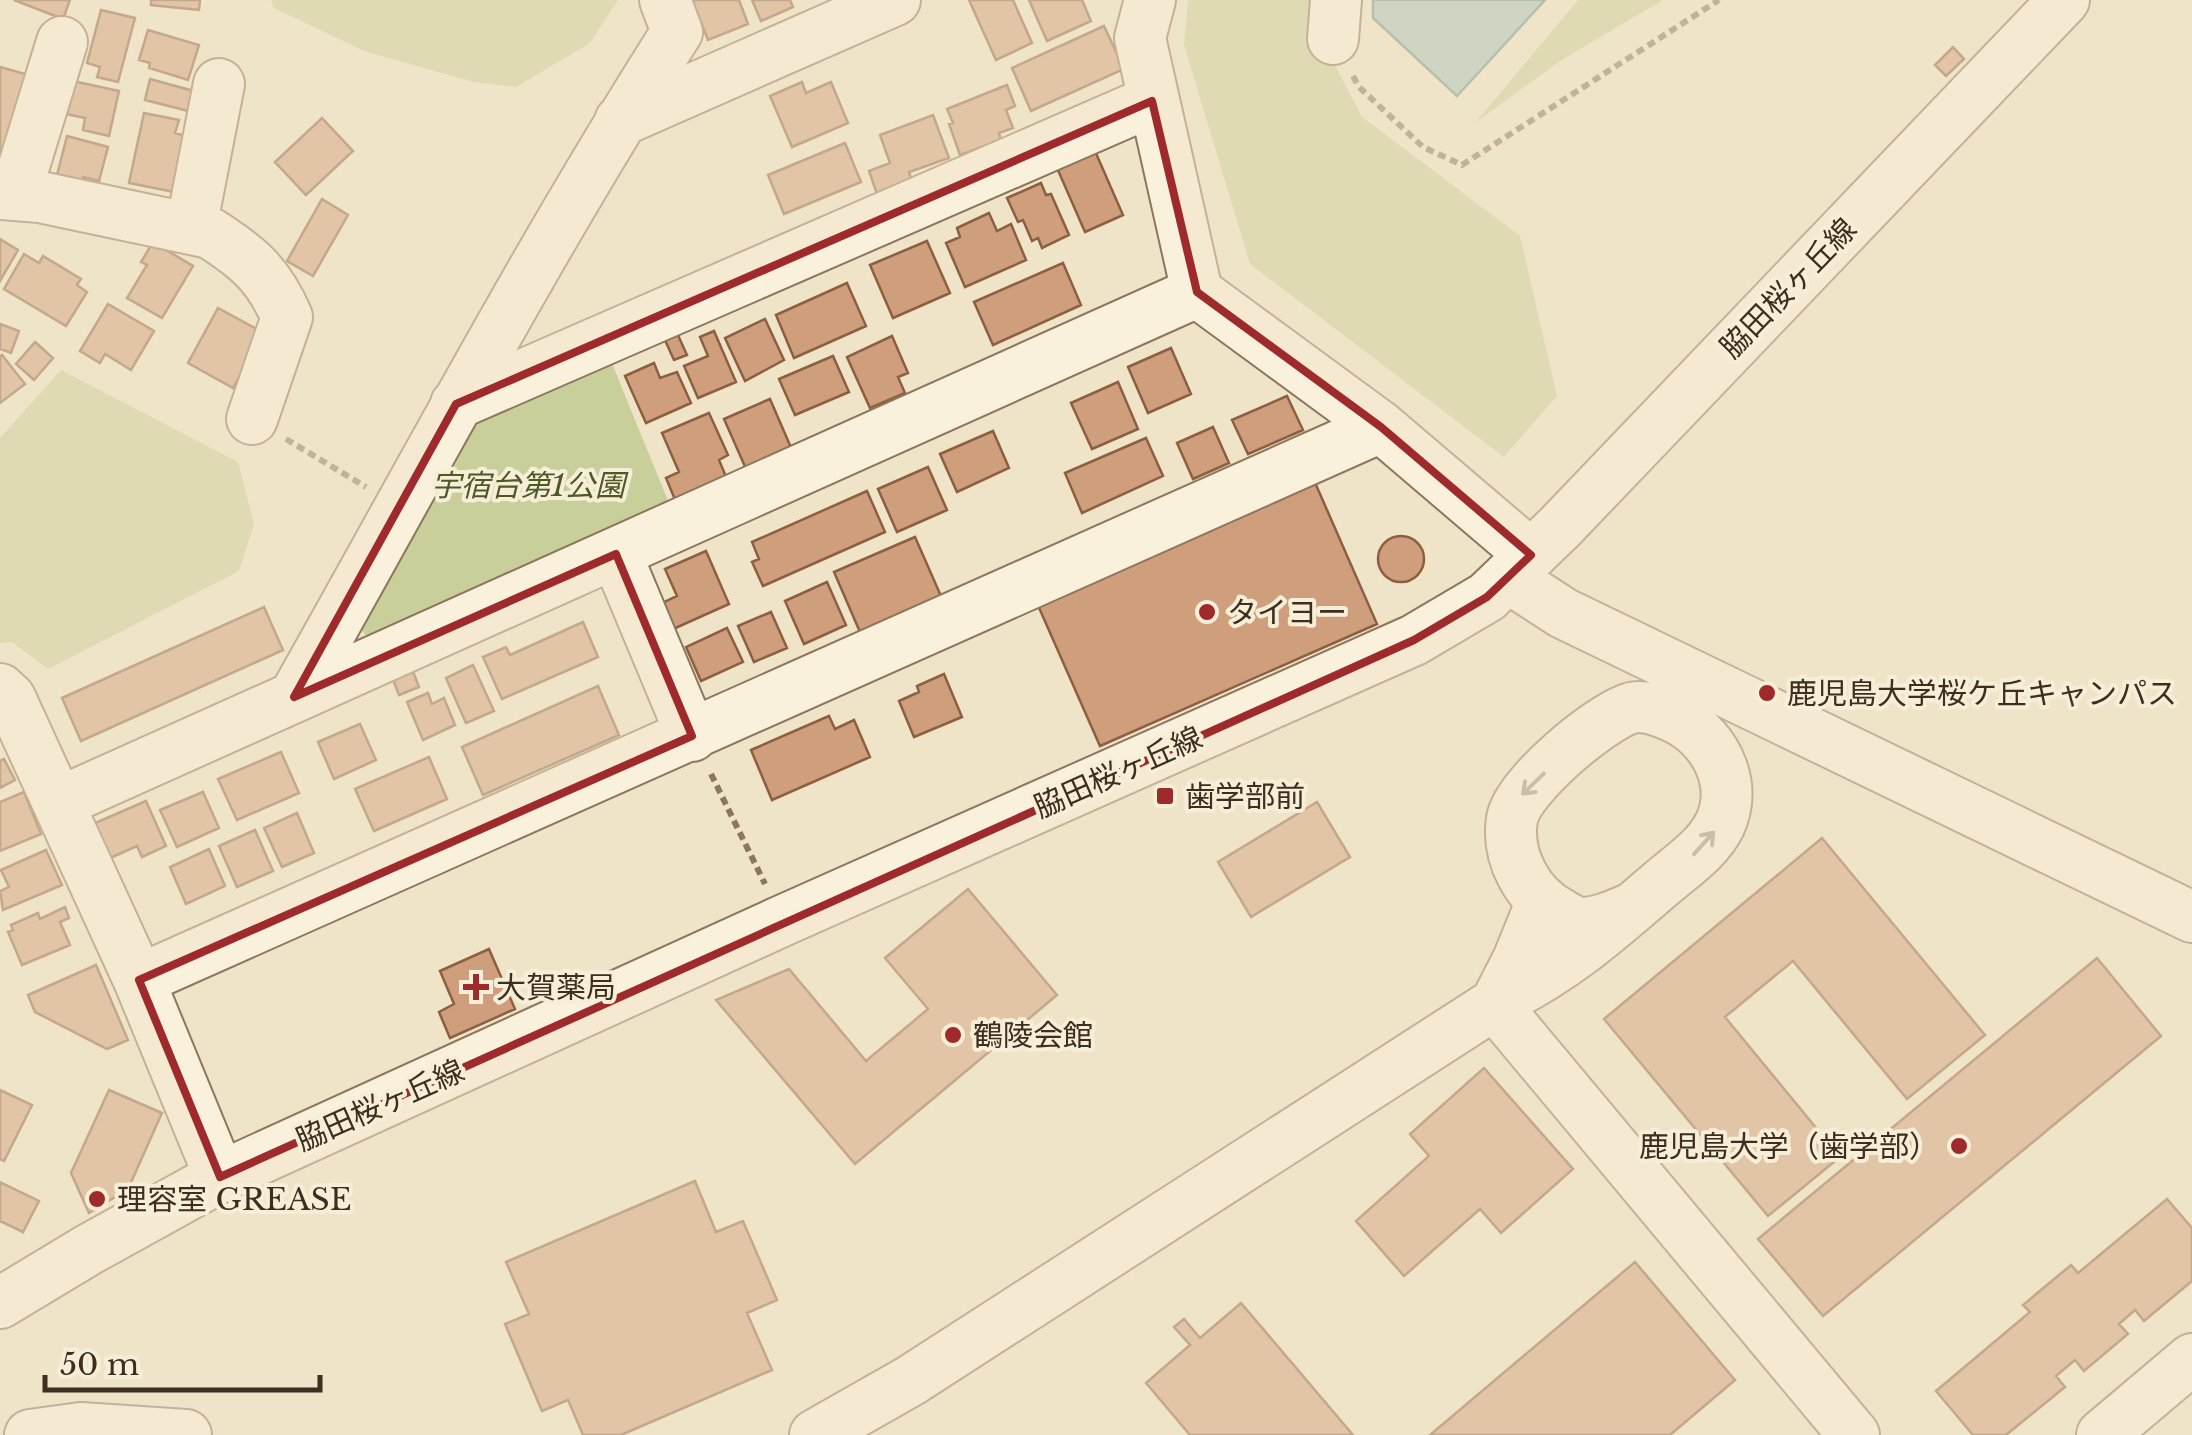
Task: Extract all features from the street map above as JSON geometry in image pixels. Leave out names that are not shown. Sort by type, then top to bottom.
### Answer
[{"type":"street","points":[[294,697],[456,404],[620,121],[677,32],[665,0]]},
{"type":"street","points":[[620,121],[895,0]]},
{"type":"street","points":[[1150,0],[1140,38],[1198,292],[1380,428],[1563,613],[2192,917]]},
{"type":"street","name":"脇田桜ヶ丘線","points":[[0,1304],[220,1177],[784,920],[1414,640],[1487,597],[2064,0]]},
{"type":"street","points":[[62,42],[7,194],[40,197],[210,232],[234,248],[273,284],[287,317],[252,419]]},
{"type":"street","points":[[190,228],[219,84]]},
{"type":"street","points":[[456,404],[1152,102]]},
{"type":"street","points":[[58,804],[1198,292]]},
{"type":"street","points":[[139,980],[1380,428]]},
{"type":"street","points":[[616,554],[692,736]]},
{"type":"street","points":[[1634,707],[1649,655]]},
{"type":"street","points":[[0,689],[10,698],[139,980],[220,1177]]},
{"type":"street","points":[[815,1435],[910,1381],[1495,1005],[1576,957],[1708,843],[1720,823],[1728,797],[1718,754],[1684,722],[1658,711],[1634,707],[1610,719],[1568,750],[1521,796],[1512,818],[1512,842],[1521,872],[1542,900],[1577,923],[1602,920],[1632,908]]},
{"type":"street","points":[[1495,1005],[1542,900]]},
{"type":"street","points":[[1495,1005],[1854,1435]]},
{"type":"street","points":[[2102,1435],[2192,1360]]},
{"type":"street","points":[[41,1434],[81,1428],[186,1435]]},
{"type":"path","points":[[1335,20],[1359,87],[1423,147],[1462,166],[1719,0]]},
{"type":"path","points":[[252,419],[401,508]]},
{"type":"path","points":[[692,736],[784,920]]},
{"type":"highlighted area","points":[[1152,101],[1197,292],[1381,427],[1531,555],[1487,597],[1414,640],[220,1177],[139,980],[692,736],[616,554],[294,697],[456,404]]},
{"type":"green space","points":[[271,0],[618,0],[590,43],[516,87],[474,82],[364,51],[274,8]]},
{"type":"green space","points":[[1188,0],[1309,0],[1310,17],[1362,117],[1520,236],[1557,396],[1504,457],[1250,264],[1184,45]]},
{"type":"green space","points":[[1578,0],[1663,0],[1560,61],[1475,123]]},
{"type":"green space","name":"宇宿台第1公園","points":[[609,356],[673,513],[373,643],[352,620],[467,419]]},
{"type":"green space","points":[[61,370],[238,462],[254,524],[239,571],[48,669],[12,642],[0,643],[0,438]]},
{"type":"water","points":[[1373,0],[1545,0],[1457,96],[1373,18]]},
{"type":"building","points":[[14,0],[70,0],[63,19]]},
{"type":"building","points":[[151,0],[200,0],[199,10],[151,5]]},
{"type":"building","points":[[692,0],[739,0],[748,24],[708,40]]},
{"type":"building","points":[[752,0],[790,0],[793,7],[761,21]]},
{"type":"building","points":[[969,0],[1013,0],[1032,43],[996,60]]},
{"type":"building","points":[[1029,0],[1082,0],[1091,21],[1047,41]]},
{"type":"building","points":[[101,10],[135,18],[118,82],[97,77],[100,67],[87,63]]},
{"type":"building","points":[[1104,26],[1124,69],[1031,111],[1012,68]]},
{"type":"building","points":[[148,30],[199,45],[188,80],[149,68],[150,63],[139,60]]},
{"type":"building","points":[[1953,47],[1964,59],[1946,76],[1935,65]]},
{"type":"building","points":[[0,67],[29,75],[0,168]]},
{"type":"building","points":[[150,79],[201,93],[196,113],[145,100]]},
{"type":"building","points":[[73,81],[119,91],[109,136],[83,130],[85,118],[66,114]]},
{"type":"building","points":[[802,82],[806,93],[831,82],[848,123],[792,147],[770,96]]},
{"type":"building","points":[[1007,85],[1015,106],[1006,110],[1013,128],[999,133],[1001,140],[960,155],[947,109]]},
{"type":"building","points":[[144,113],[179,120],[175,133],[186,136],[174,192],[129,183]]},
{"type":"building","points":[[933,115],[949,158],[909,172],[912,181],[877,194],[869,171],[890,163],[880,135]]},
{"type":"building","points":[[322,118],[353,151],[306,195],[275,162]]},
{"type":"building","points":[[67,136],[108,147],[99,181],[83,177],[81,186],[56,179]]},
{"type":"building","points":[[845,143],[861,182],[784,214],[768,175]]},
{"type":"building","points":[[1095,151],[1123,215],[1085,232],[1057,168]]},
{"type":"building","points":[[1041,183],[1046,195],[1051,194],[1069,235],[1042,248],[1038,238],[1032,241],[1023,220],[1018,222],[1007,198]]},
{"type":"building","points":[[322,199],[348,215],[313,276],[287,261]]},
{"type":"building","points":[[989,213],[997,231],[1011,224],[1026,260],[965,287],[946,243],[960,237],[957,228]]},
{"type":"building","points":[[0,239],[18,250],[0,281]]},
{"type":"building","points":[[927,241],[950,293],[893,318],[870,265]]},
{"type":"building","points":[[153,242],[193,266],[162,318],[127,298],[147,265],[141,262]]},
{"type":"building","points":[[24,254],[39,263],[43,256],[81,279],[77,285],[87,292],[66,326],[4,289]]},
{"type":"building","points":[[1063,263],[1081,305],[993,345],[974,302]]},
{"type":"building","points":[[847,283],[866,326],[794,358],[776,315]]},
{"type":"building","points":[[108,304],[154,331],[131,370],[105,354],[100,363],[80,351]]},
{"type":"building","points":[[218,308],[264,333],[233,388],[188,363]]},
{"type":"building","points":[[765,319],[784,360],[745,381],[725,338]]},
{"type":"building","points":[[0,324],[19,331],[11,353],[0,349]]},
{"type":"building","points":[[714,331],[736,382],[698,398],[684,366],[708,356],[700,337]]},
{"type":"building","points":[[677,333],[687,355],[674,360],[664,338]]},
{"type":"building","points":[[892,336],[908,373],[898,377],[905,393],[870,408],[847,357]]},
{"type":"building","points":[[35,342],[53,358],[34,380],[16,364]]},
{"type":"building","points":[[1171,348],[1191,394],[1148,413],[1128,367]]},
{"type":"building","points":[[833,356],[849,392],[795,415],[779,379]]},
{"type":"building","points":[[0,357],[25,384],[0,403]]},
{"type":"building","points":[[654,363],[660,378],[677,372],[691,403],[646,423],[625,376]]},
{"type":"building","points":[[1118,382],[1138,429],[1092,449],[1071,403]]},
{"type":"building","points":[[1287,396],[1303,430],[1248,454],[1232,420]]},
{"type":"building","points":[[770,399],[792,450],[747,471],[724,419]]},
{"type":"building","points":[[709,413],[728,455],[719,460],[727,479],[676,502],[666,478],[679,472],[662,433]]},
{"type":"building","points":[[1213,427],[1229,463],[1193,479],[1177,443]]},
{"type":"building","points":[[993,431],[1009,468],[957,492],[940,454]]},
{"type":"building","points":[[1146,438],[1163,476],[1082,513],[1065,473]]},
{"type":"building","points":[[928,467],[947,510],[897,532],[878,489]]},
{"type":"building","name":"タイヨー","points":[[1313,478],[1377,624],[1100,746],[1036,601]]},
{"type":"building","points":[[867,491],[885,532],[763,586],[752,562],[759,559],[752,542]]},
{"type":"building","points":[[1401,536],[1418,542],[1424,559],[1418,576],[1401,582],[1384,576],[1378,559],[1384,542]]},
{"type":"building","points":[[915,537],[941,596],[860,632],[834,572]]},
{"type":"building","points":[[706,551],[729,604],[671,630],[660,604],[677,596],[665,569]]},
{"type":"building","points":[[827,582],[846,625],[804,644],[785,601]]},
{"type":"building","points":[[264,607],[283,650],[81,741],[62,698]]},
{"type":"building","points":[[771,612],[787,648],[754,662],[738,626]]},
{"type":"building","points":[[583,622],[598,657],[502,699],[483,657],[506,647],[510,655]]},
{"type":"building","points":[[727,628],[743,662],[701,681],[686,647]]},
{"type":"building","points":[[473,665],[494,711],[466,723],[446,678]]},
{"type":"building","points":[[412,669],[419,687],[399,695],[392,677]]},
{"type":"building","points":[[944,674],[962,717],[914,737],[899,701],[919,692],[917,686]]},
{"type":"building","points":[[598,686],[619,735],[483,795],[462,747]]},
{"type":"building","points":[[428,693],[432,704],[444,698],[455,725],[423,740],[407,702]]},
{"type":"building","points":[[829,716],[835,729],[854,720],[870,757],[772,800],[751,750]]},
{"type":"building","points":[[360,724],[376,760],[334,779],[318,742]]},
{"type":"building","points":[[281,752],[299,793],[237,820],[218,779]]},
{"type":"building","points":[[429,757],[447,799],[374,831],[355,789]]},
{"type":"building","points":[[4,759],[15,780],[0,788],[0,761]]},
{"type":"building","points":[[24,792],[41,834],[0,851],[0,802]]},
{"type":"building","points":[[203,792],[219,828],[177,847],[160,810]]},
{"type":"building","points":[[146,801],[166,846],[142,857],[137,846],[108,859],[93,824]]},
{"type":"building","points":[[1317,802],[1350,857],[1251,917],[1218,862]]},
{"type":"building","points":[[297,813],[314,853],[282,867],[264,828]]},
{"type":"building","points":[[255,830],[273,871],[237,887],[219,846]]},
{"type":"building","points":[[1822,838],[1985,1035],[1907,1099],[1793,961],[1725,1017],[1840,1157],[1768,1216],[1604,1019]]},
{"type":"building","points":[[209,849],[225,886],[186,904],[170,867]]},
{"type":"building","points":[[46,850],[62,885],[3,910],[0,891],[9,887],[1,870]]},
{"type":"building","name":"鶴陵会館","points":[[968,889],[1057,995],[855,1164],[716,1000],[789,969],[866,1061],[928,1009],[885,958]]},
{"type":"building","points":[[65,907],[69,918],[60,922],[70,945],[22,965],[8,932],[13,930],[11,925],[38,913],[40,919]]},
{"type":"building","name":"大賀薬局","points":[[489,949],[515,1009],[450,1038],[439,1012],[454,1004],[440,971]]},
{"type":"building","points":[[2097,958],[2161,1036],[1823,1316],[1758,1239]]},
{"type":"building","points":[[96,965],[128,1040],[107,1049],[35,1012],[28,995]]},
{"type":"building","points":[[1484,1068],[1573,1169],[1501,1233],[1480,1209],[1404,1276],[1356,1221],[1429,1156],[1410,1134]]},
{"type":"building","points":[[0,1090],[32,1105],[4,1161],[0,1159]]},
{"type":"building","points":[[109,1090],[162,1113],[125,1196],[120,1194],[89,1213],[71,1173]]},
{"type":"building","points":[[695,1181],[716,1232],[743,1221],[777,1300],[747,1313],[772,1370],[621,1435],[583,1435],[568,1400],[542,1411],[505,1324],[529,1314],[506,1262]]},
{"type":"building","points":[[0,1182],[39,1201],[23,1232],[0,1221]]},
{"type":"building","points":[[2167,1199],[2192,1228],[2192,1281],[2144,1321],[2135,1310],[2119,1324],[2128,1334],[2084,1371],[2075,1360],[2056,1376],[2065,1387],[2006,1435],[1973,1435],[1936,1391],[2030,1312],[2023,1305],[2071,1265],[2078,1273]]},
{"type":"building","points":[[1635,1262],[1735,1380],[1670,1435],[1430,1435]]},
{"type":"building","points":[[1241,1303],[1353,1435],[1190,1435],[1146,1383],[1190,1345],[1174,1327],[1184,1319],[1200,1338]]},
{"type":"place","name":"タイヨー","points":[[1207,612]]},
{"type":"place","name":"鹿児島大学桜ケ丘キャンパス","points":[[1767,693]]},
{"type":"place","name":"歯学部前","points":[[1165,796]]},
{"type":"place","name":"大賀薬局","points":[[476,987]]},
{"type":"place","name":"鶴陵会館","points":[[953,1035]]},
{"type":"place","name":"鹿児島大学（歯学部）","points":[[1959,1146]]},
{"type":"place","name":"理容室 GREASE","points":[[97,1199]]}]
